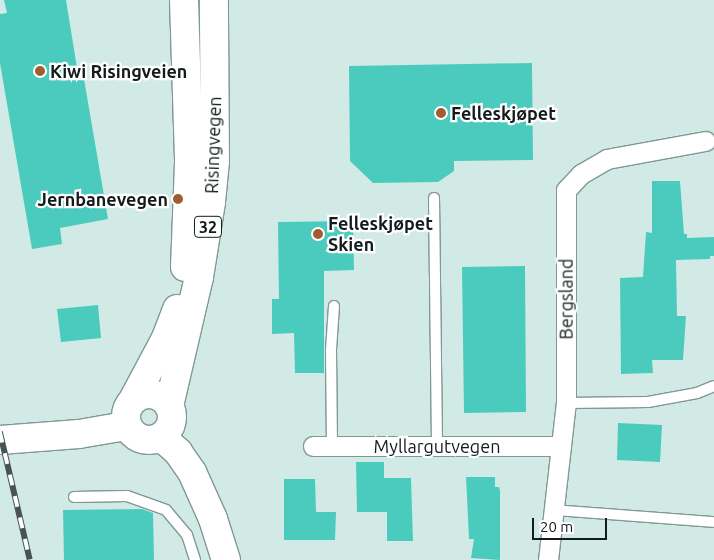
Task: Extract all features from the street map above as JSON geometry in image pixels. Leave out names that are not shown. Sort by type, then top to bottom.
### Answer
[{"type":"main road","name":"Risingvegen","points":[[126,426],[126,410],[134,398],[174,317],[185,271],[188,236],[189,162],[184,0]]},
{"type":"main road","name":"Risingvegen","points":[[161,437],[172,423],[170,406],[200,268],[216,161],[214,0]]},
{"type":"main road","points":[[134,398],[149,393],[156,394],[170,406]]},
{"type":"main road","points":[[0,440],[78,434],[126,426],[137,438],[146,441],[161,437],[178,452],[192,472],[213,518],[226,560]]},
{"type":"street","name":"Bergsland","points":[[548,560],[566,403],[566,190],[581,174],[608,159],[710,139]]},
{"type":"street","name":"Myllargutvegen","points":[[313,446],[561,446]]},
{"type":"lane","points":[[434,198],[437,446]]},
{"type":"lane","points":[[332,446],[331,350],[334,306]]},
{"type":"lane","points":[[566,403],[648,402],[697,393],[714,386]]},
{"type":"lane","points":[[74,497],[127,496],[166,510],[187,535],[195,560]]},
{"type":"lane","points":[[554,510],[714,522]]},
{"type":"building","points":[[4,0],[66,0],[79,80],[84,79],[108,219],[60,228],[62,244],[32,249],[0,63],[0,14],[7,13]]},
{"type":"building","name":"Felleskjøpet","points":[[532,63],[533,160],[454,161],[454,171],[438,182],[373,183],[350,161],[349,66]]},
{"type":"building","points":[[652,181],[680,181],[684,234],[687,234],[687,238],[714,237],[714,256],[710,256],[710,259],[676,260],[677,316],[686,316],[683,360],[652,360],[653,373],[621,374],[620,278],[643,277],[646,232],[652,233]]},
{"type":"building","points":[[353,221],[354,270],[324,271],[324,373],[295,373],[294,333],[272,334],[272,299],[279,299],[278,222]]},
{"type":"building","points":[[525,266],[526,412],[464,413],[462,267]]},
{"type":"building","points":[[98,305],[101,338],[61,342],[57,309]]},
{"type":"building","points":[[618,423],[662,425],[660,462],[617,460]]},
{"type":"building","points":[[356,462],[384,462],[384,478],[411,478],[413,541],[387,541],[387,512],[357,512]]},
{"type":"building","points":[[466,477],[495,477],[495,487],[499,487],[500,491],[500,560],[471,558],[474,539],[469,539]]},
{"type":"building","points":[[284,479],[315,479],[316,512],[336,512],[335,540],[284,540]]},
{"type":"building","points":[[142,509],[153,513],[154,560],[64,560],[63,510]]},
{"type":"railway","points":[[0,432],[30,560]]},
{"type":"place","name":"Kiwi Risingveien","points":[[40,71]]},
{"type":"place","name":"Felleskjøpet","points":[[441,113]]},
{"type":"place","name":"Jernbanevegen","points":[[178,199]]},
{"type":"place","name":"Felleskjøpet Skien","points":[[318,234]]}]
